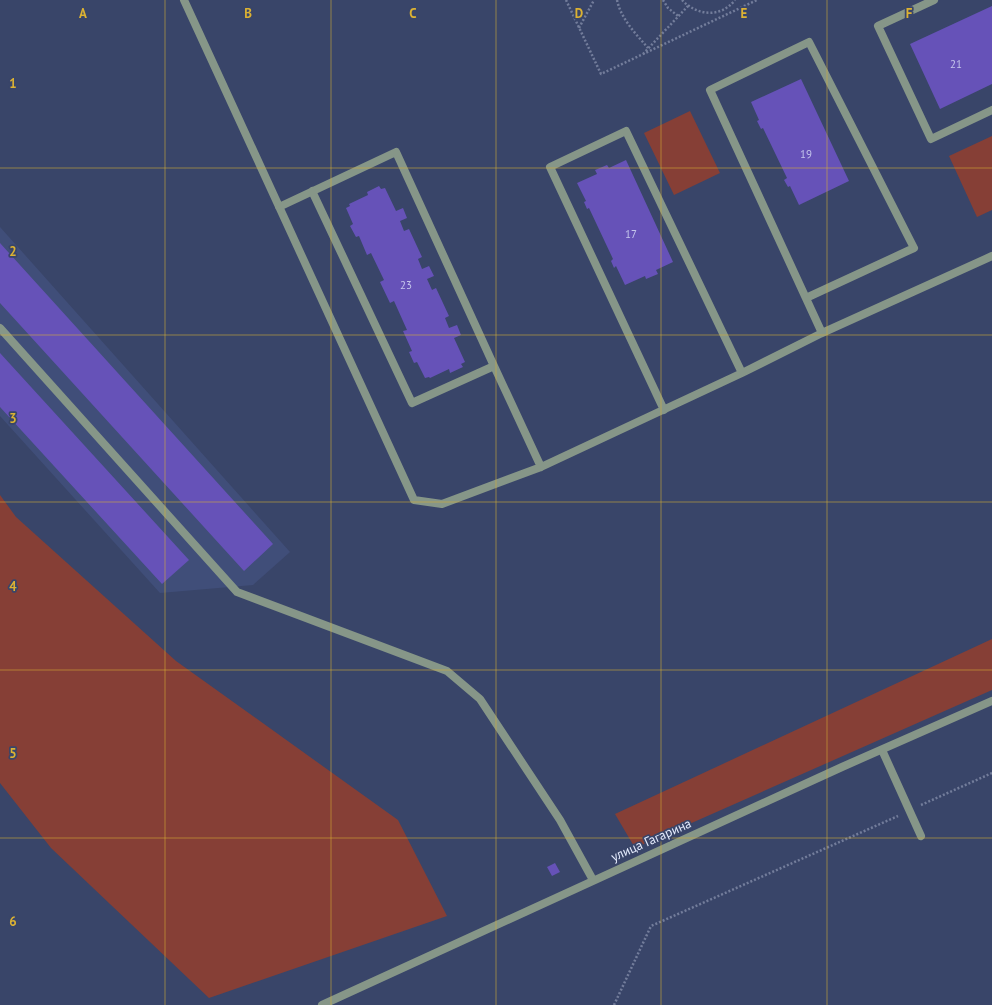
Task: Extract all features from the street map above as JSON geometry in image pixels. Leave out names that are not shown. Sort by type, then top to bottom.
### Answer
[{"type":"street","points":[[184,0],[414,500],[442,504],[541,467],[822,334],[992,256]]},
{"type":"street","points":[[934,0],[878,26],[931,139],[992,110]]},
{"type":"street","points":[[806,298],[914,248],[809,42],[710,90],[822,334]]},
{"type":"street","points":[[664,410],[550,167],[626,131],[742,373]]},
{"type":"street","points":[[279,207],[396,152],[541,467]]},
{"type":"street","points":[[312,191],[412,403],[494,366]]},
{"type":"street","points":[[0,328],[237,592],[447,671],[480,700],[560,820],[593,880]]},
{"type":"street","name":"улица Гагарина","points":[[322,1005],[593,880],[992,701]]},
{"type":"street","points":[[882,750],[921,836]]},
{"type":"path","points":[[566,0],[601,74],[757,0]]},
{"type":"path","points":[[579,28],[594,0]]},
{"type":"path","points":[[617,0],[619,11],[632,30],[648,48]]},
{"type":"path","points":[[663,0],[668,8],[678,16]]},
{"type":"path","points":[[682,0],[696,11],[705,13],[715,13],[724,10],[735,0]]},
{"type":"path","points":[[641,55],[688,6]]},
{"type":"path","points":[[614,1005],[651,926],[992,773]]},
{"type":"shaded area","points":[[690,111],[720,173],[674,195],[644,133]]},
{"type":"shaded area","points":[[992,136],[992,210],[977,217],[949,156]]},
{"type":"shaded area","points":[[0,227],[290,552],[253,585],[160,593],[0,416]]},
{"type":"shaded area","points":[[0,495],[16,517],[176,661],[398,820],[447,916],[209,998],[51,848],[0,783]]},
{"type":"shaded area","points":[[992,639],[992,690],[635,848],[615,814]]},
{"type":"building","points":[[992,6],[992,84],[940,109],[910,44]]},
{"type":"building","points":[[801,79],[849,181],[799,205],[790,186],[788,187],[784,180],[787,178],[763,128],[761,129],[757,121],[759,120],[751,102]]},
{"type":"building","points":[[626,160],[673,262],[656,270],[658,274],[646,279],[645,276],[625,285],[616,266],[614,268],[611,261],[613,259],[589,208],[587,209],[584,202],[586,201],[577,183],[597,174],[595,170],[607,165],[609,168]]},
{"type":"building","points":[[379,186],[381,189],[385,188],[396,211],[403,208],[407,218],[400,221],[404,231],[409,229],[422,257],[418,259],[422,269],[429,266],[434,276],[427,279],[432,290],[436,288],[449,316],[445,318],[449,328],[457,325],[461,335],[454,338],[465,362],[461,364],[463,367],[450,373],[449,369],[430,378],[425,378],[417,362],[414,363],[409,352],[412,351],[403,331],[407,330],[394,301],[390,303],[380,282],[384,280],[371,253],[367,255],[359,236],[356,237],[350,226],[353,224],[346,208],[350,206],[349,204],[368,195],[367,192]]},
{"type":"building","points":[[0,243],[273,544],[244,571],[0,303]]},
{"type":"building","points":[[0,353],[189,560],[162,584],[0,407]]},
{"type":"building","points":[[555,863],[560,872],[552,876],[547,867]]}]
